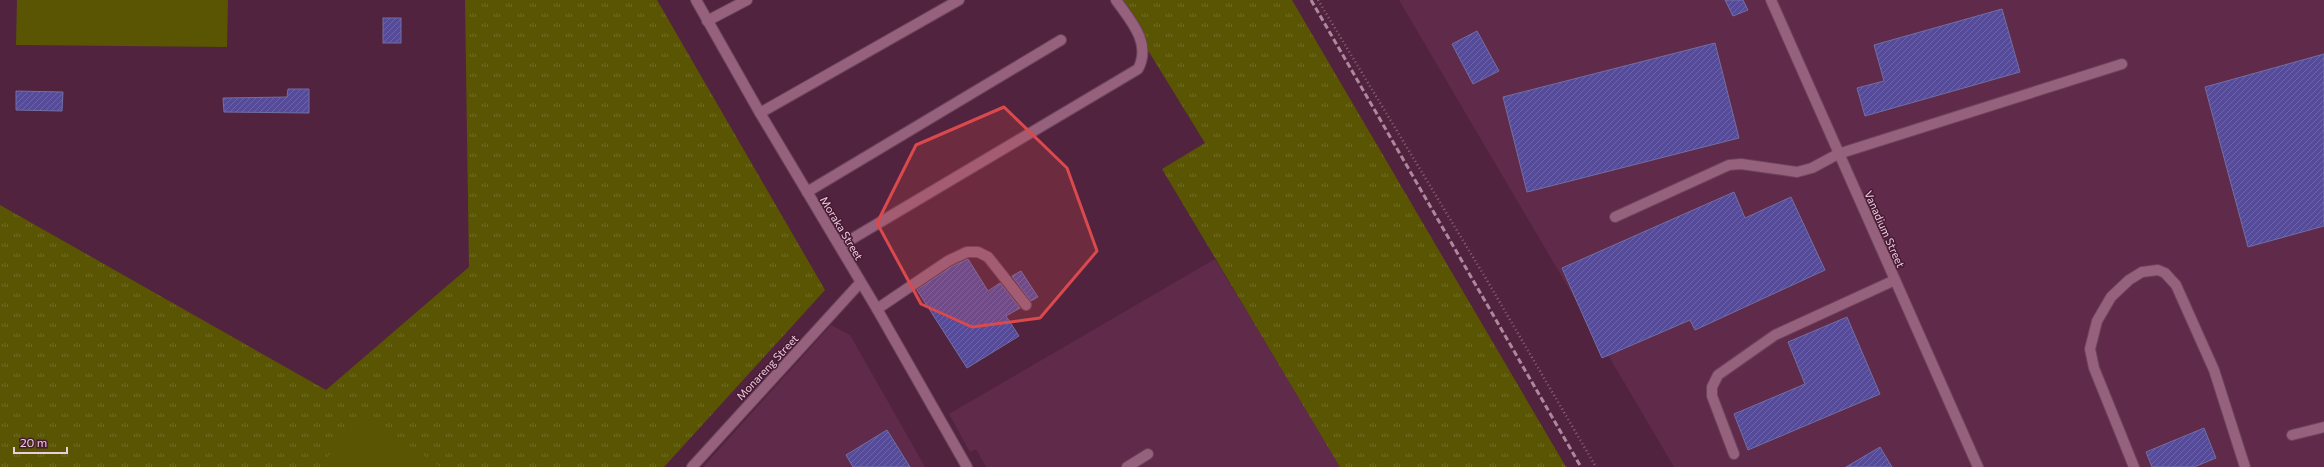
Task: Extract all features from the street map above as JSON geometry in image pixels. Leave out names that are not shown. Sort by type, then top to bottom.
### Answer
[{"type":"street","name":"Moraka Street","points":[[696,0],[806,192],[840,246],[860,283],[877,309],[968,467]]},
{"type":"street","points":[[707,21],[747,0]]},
{"type":"street","points":[[760,113],[959,0]]},
{"type":"street","points":[[840,246],[1138,69],[1143,50],[1140,34],[1116,0]]},
{"type":"street","name":"Vanadium Street","points":[[1771,0],[1978,467]]},
{"type":"street","points":[[806,192],[1061,40]]},
{"type":"street","points":[[1615,217],[1729,165],[1741,164],[1797,172],[1812,168],[1838,154],[2122,64]]},
{"type":"street","points":[[877,309],[948,261],[966,252],[978,252],[988,258],[1026,305]]},
{"type":"street","points":[[2134,467],[2094,368],[2090,349],[2097,321],[2111,298],[2129,280],[2142,272],[2158,270],[2165,273],[2176,285],[2214,370],[2245,467]]},
{"type":"street","points":[[1734,454],[1712,396],[1712,387],[1718,375],[1775,335],[1895,280]]},
{"type":"street","name":"Monareng Street","points":[[692,467],[860,283]]},
{"type":"street","points":[[2292,436],[2324,427]]},
{"type":"street","points":[[1128,467],[1148,454]]},
{"type":"path","points":[[1318,0],[1485,277],[1596,467]]},
{"type":"highlighted area","points":[[1004,107],[1067,168],[1097,251],[1040,318],[972,327],[921,304],[877,223],[916,145]]},
{"type":"shaded area","points":[[1399,0],[2324,0],[2324,467],[1674,467]]},
{"type":"shaded area","points":[[1215,259],[1341,467],[986,467],[976,449],[970,452],[949,414]]},
{"type":"shaded area","points":[[831,325],[850,335],[925,467],[703,467]]},
{"type":"green space","points":[[17,0],[228,0],[227,47],[16,45]]},
{"type":"green space","points":[[465,0],[657,0],[825,290],[664,467],[0,467],[0,205],[326,390],[469,267]]},
{"type":"green space","points":[[1117,0],[1292,0],[1566,467],[1340,467],[1162,169],[1205,143]]},
{"type":"green space","points":[[362,412],[440,467],[320,467]]},
{"type":"building","points":[[1725,0],[1743,0],[1748,10],[1733,16]]},
{"type":"building","points":[[2002,9],[2020,72],[1865,116],[1857,88],[1884,81],[1874,45]]},
{"type":"building","points":[[383,18],[401,18],[401,43],[383,43]]},
{"type":"building","points":[[1477,31],[1499,71],[1473,84],[1452,44]]},
{"type":"building","points":[[1715,43],[1739,138],[1527,192],[1503,97]]},
{"type":"building","points":[[2324,54],[2324,226],[2248,247],[2205,87]]},
{"type":"building","points":[[288,89],[309,89],[309,113],[224,112],[223,98],[287,97]]},
{"type":"building","points":[[16,91],[63,92],[62,111],[16,110]]},
{"type":"building","points":[[1734,192],[1745,218],[1791,197],[1825,270],[1695,330],[1690,320],[1602,358],[1562,268]]},
{"type":"building","points":[[968,259],[988,291],[1000,283],[1020,308],[1006,316],[1019,336],[967,368],[917,290],[951,267]]},
{"type":"building","points":[[1021,271],[1038,297],[1031,301],[1012,276]]},
{"type":"building","points":[[1847,317],[1880,394],[1748,450],[1734,414],[1805,384],[1788,342]]},
{"type":"building","points":[[2204,428],[2216,458],[2194,467],[2152,467],[2146,452]]},
{"type":"building","points":[[887,430],[910,467],[853,467],[846,455]]},
{"type":"building","points":[[1880,447],[1892,467],[1846,467]]},
{"type":"railway","points":[[1311,0],[1581,467]]}]
